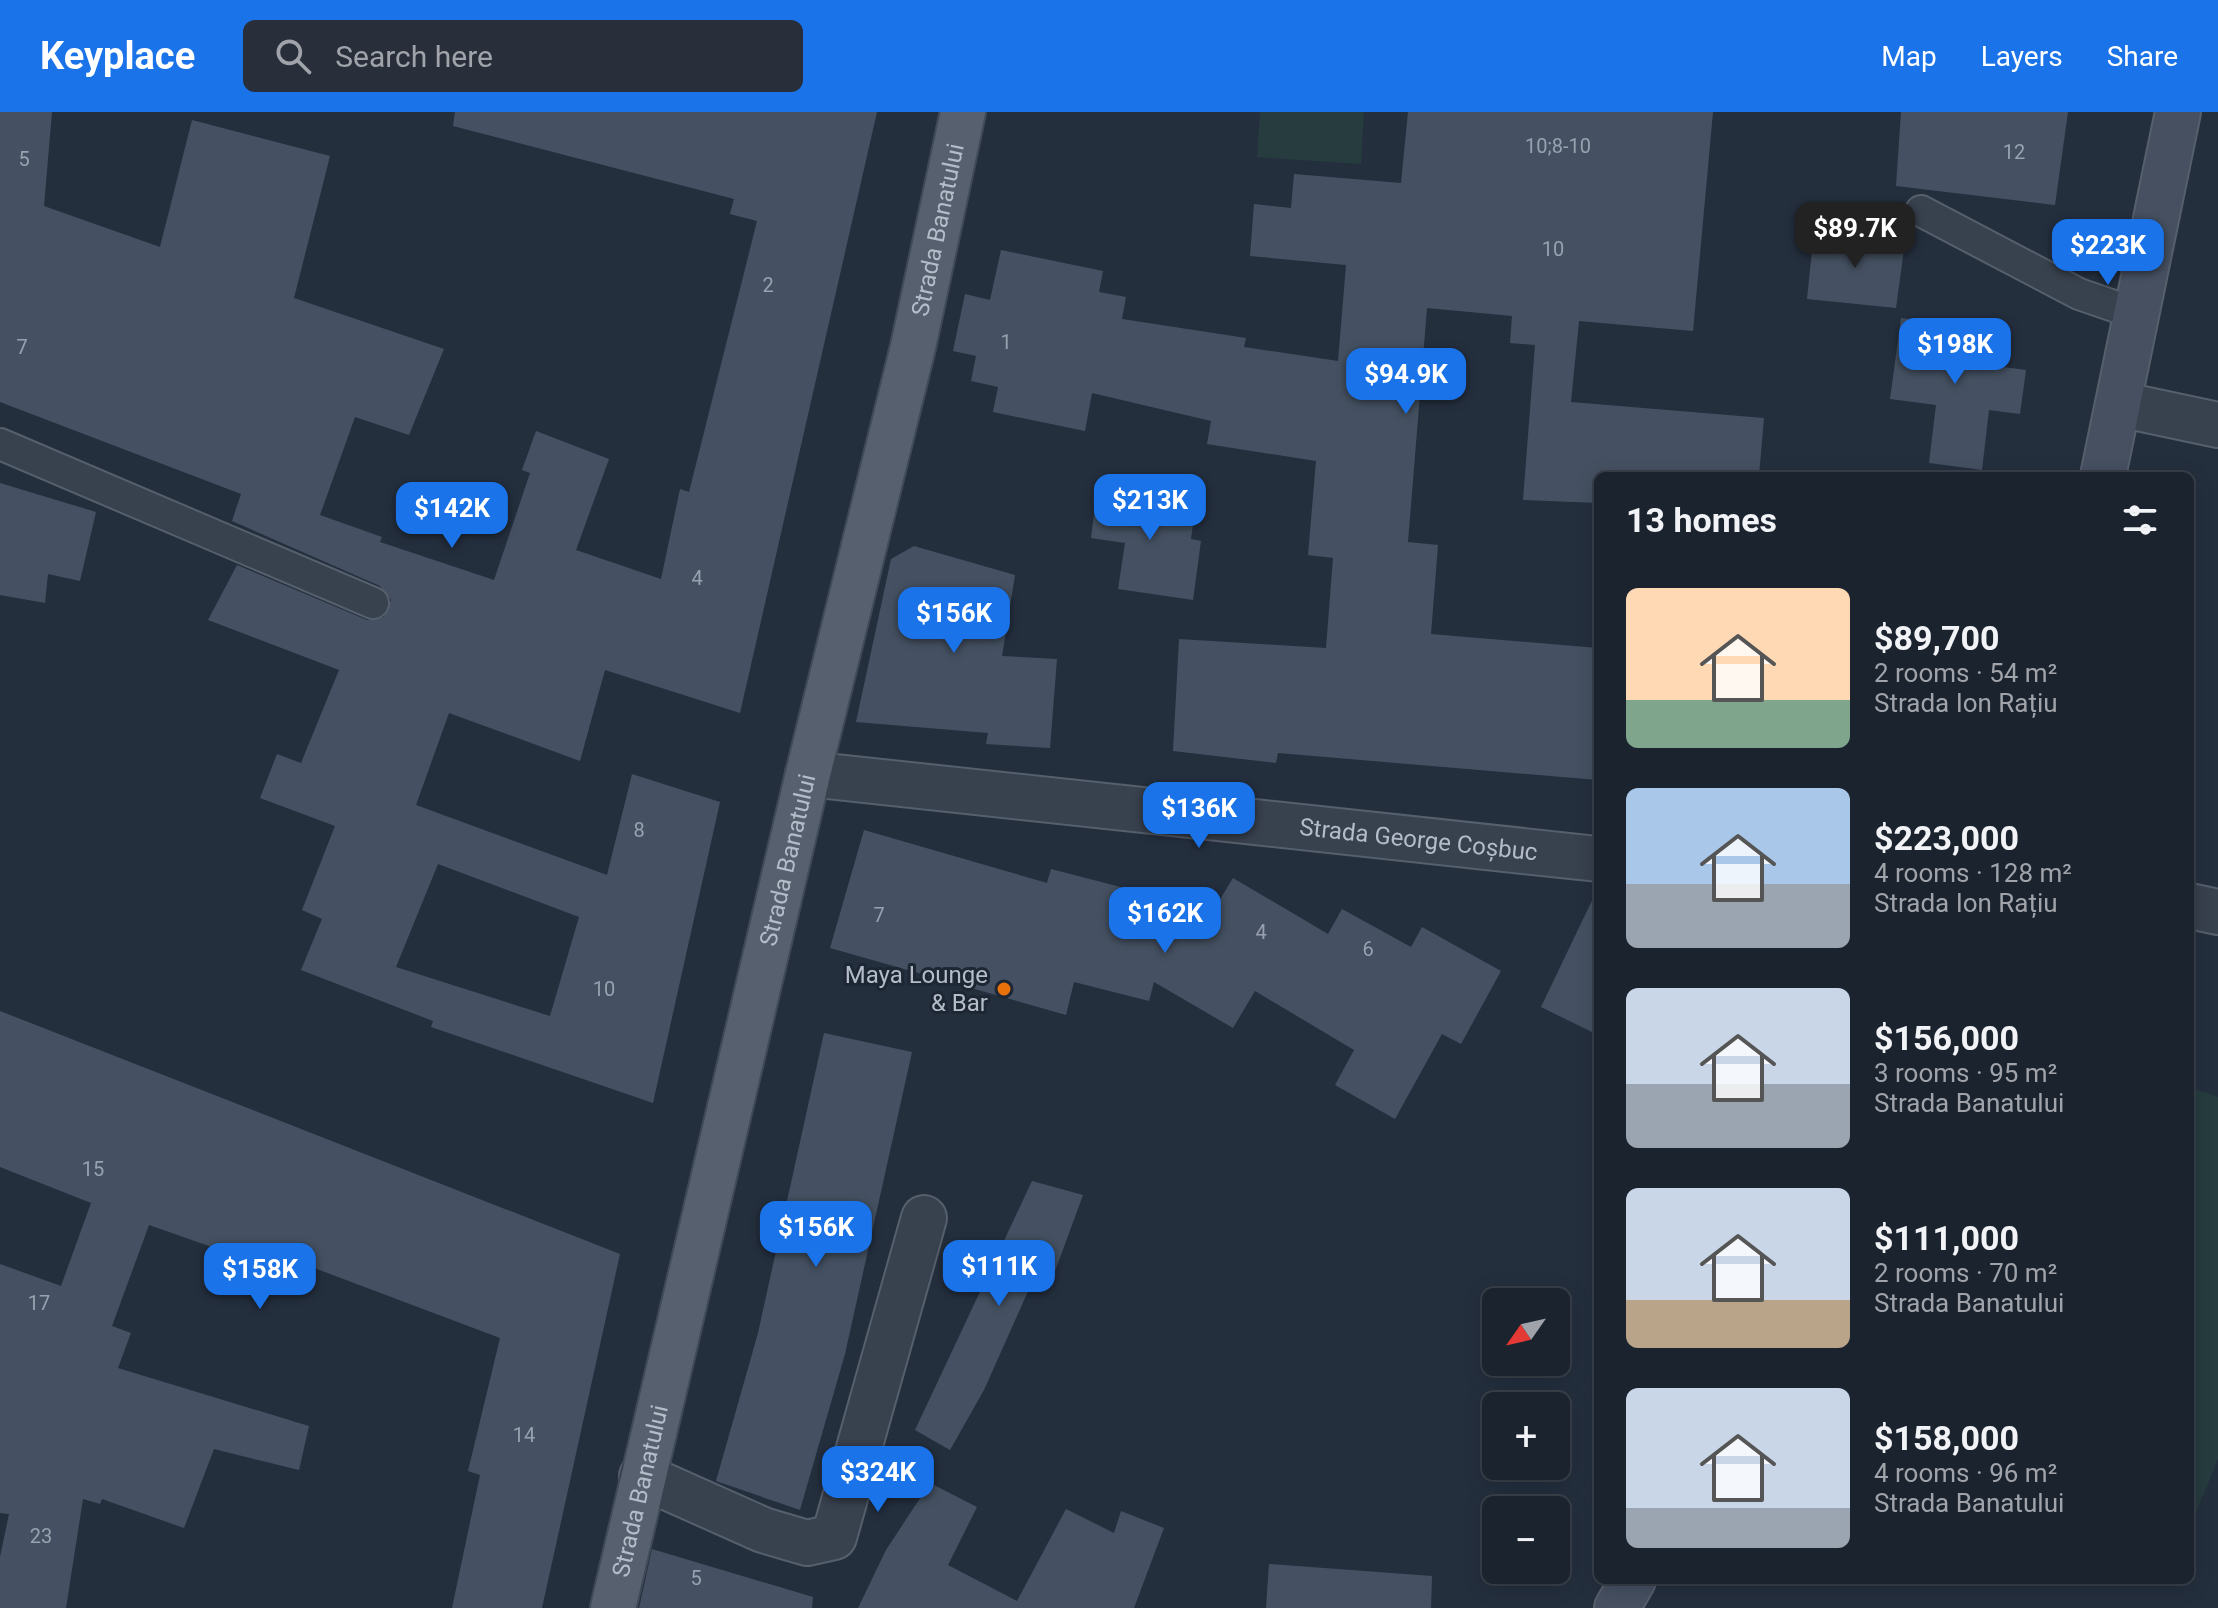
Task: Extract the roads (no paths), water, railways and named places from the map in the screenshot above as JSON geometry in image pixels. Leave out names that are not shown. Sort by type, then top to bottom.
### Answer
[{"type":"main road","name":"Strada Banatului","points":[[613,1608],[808,774],[913,347],[963,112]]},
{"type":"street","points":[[2104,472],[2178,112]]},
{"type":"street","points":[[2119,404],[2218,425]]},
{"type":"street","name":"Strada George Coșbuc","points":[[808,774],[1594,859]]},
{"type":"street","points":[[2194,907],[2218,912]]},
{"type":"street","points":[[642,1476],[763,1530],[807,1543],[834,1537],[924,1218]]},
{"type":"street","points":[[1617,1608],[1631,1584]]},
{"type":"lane","points":[[1921,211],[2079,294],[2137,314]]},
{"type":"lane","points":[[0,444],[373,603]]},
{"type":"place","name":"Maya Lounge & Bar","points":[[1004,989]]}]
